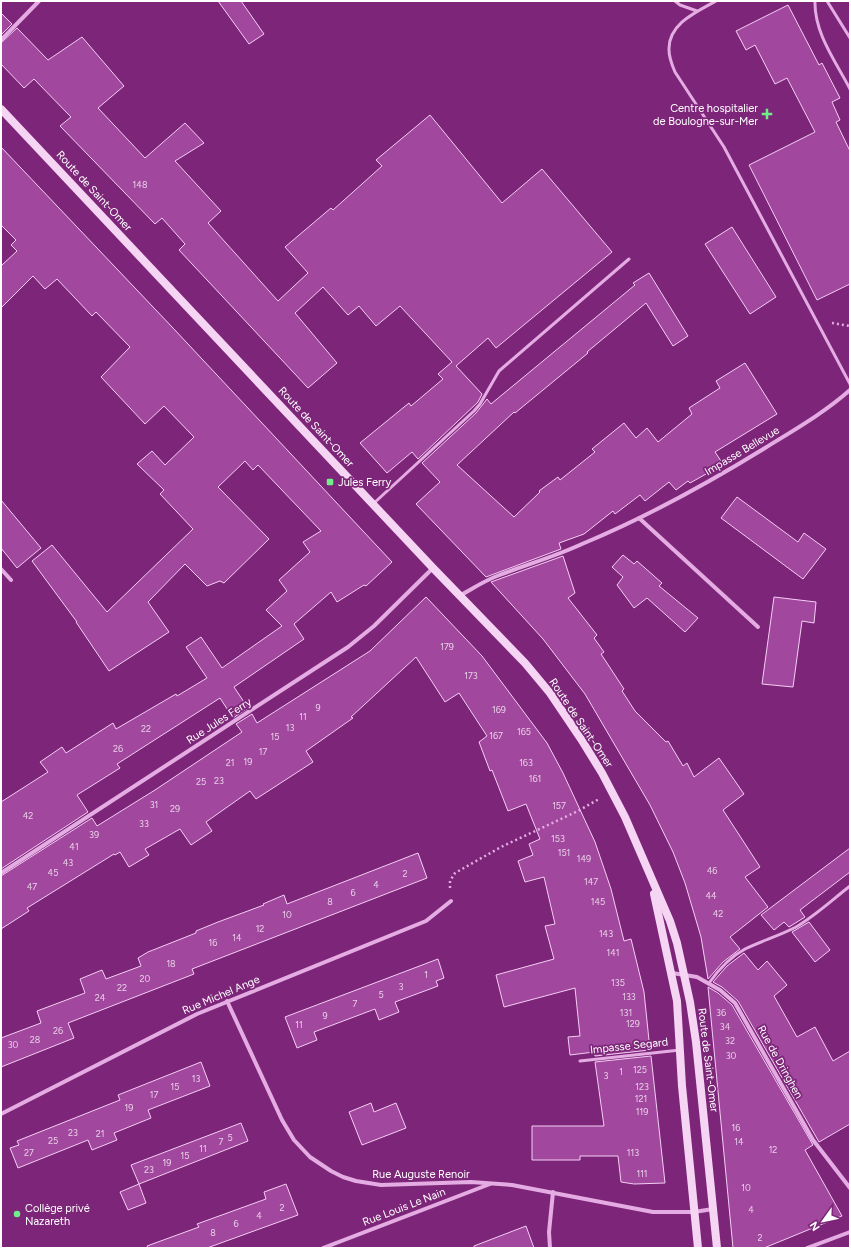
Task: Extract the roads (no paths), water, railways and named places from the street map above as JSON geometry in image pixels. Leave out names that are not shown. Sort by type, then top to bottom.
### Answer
[{"type":"main road","name":"Route de Saint-Omer","points":[[1,109],[459,596],[525,663],[550,692],[581,739],[612,792],[633,834],[673,932],[684,975],[696,1042],[717,1248]]},
{"type":"main road","name":"Route de Saint-Omer","points":[[651,880],[677,1001],[682,1086],[698,1248]]},
{"type":"street","points":[[1,40],[39,1]]},
{"type":"street","name":"Impasse Bellevue","points":[[459,596],[497,576],[582,544],[668,504],[717,477],[826,410],[850,390]]},
{"type":"street","points":[[639,518],[758,627]]},
{"type":"street","name":"Rue Jules Ferry","points":[[1,873],[348,647],[374,626],[433,568]]},
{"type":"street","points":[[1,569],[10,580]]},
{"type":"street","name":"Rue Michel Ange","points":[[1,1114],[197,1014],[417,925],[433,916],[451,901]]},
{"type":"street","name":"Rue de Dringhen","points":[[672,973],[697,977],[720,990],[735,1003],[813,1140],[850,1188]]},
{"type":"street","name":"Rue Auguste Renoir","points":[[227,1001],[285,1126],[294,1140],[310,1157],[343,1177],[369,1184],[492,1183],[553,1192],[641,1211],[670,1213],[694,1212],[713,1209]]},
{"type":"street","name":"Rue Louis Le Nain","points":[[323,1248],[492,1183]]},
{"type":"street","points":[[550,1248],[549,1232],[553,1192]]},
{"type":"street","points":[[807,1248],[850,1232]]},
{"type":"lane","points":[[675,1],[680,5],[696,12]]},
{"type":"lane","points":[[716,1],[696,12],[679,24],[669,42],[668,52],[671,62],[675,72],[724,147],[850,384]]},
{"type":"lane","points":[[815,1],[815,15],[822,35],[850,90]]},
{"type":"lane","points":[[827,1],[850,38]]},
{"type":"lane","points":[[373,504],[480,404],[498,371],[629,259]]},
{"type":"lane","points":[[709,983],[717,971],[733,956],[798,926],[850,886]]},
{"type":"lane","name":"Impasse Segard","points":[[580,1061],[680,1050]]},
{"type":"place","name":"Centre hospitalier de Boulogne-sur-Mer","points":[[767,114]]},
{"type":"place","name":"Jules Ferry","points":[[330,482]]},
{"type":"place","name":"Collège privé Nazareth","points":[[17,1214]]}]
